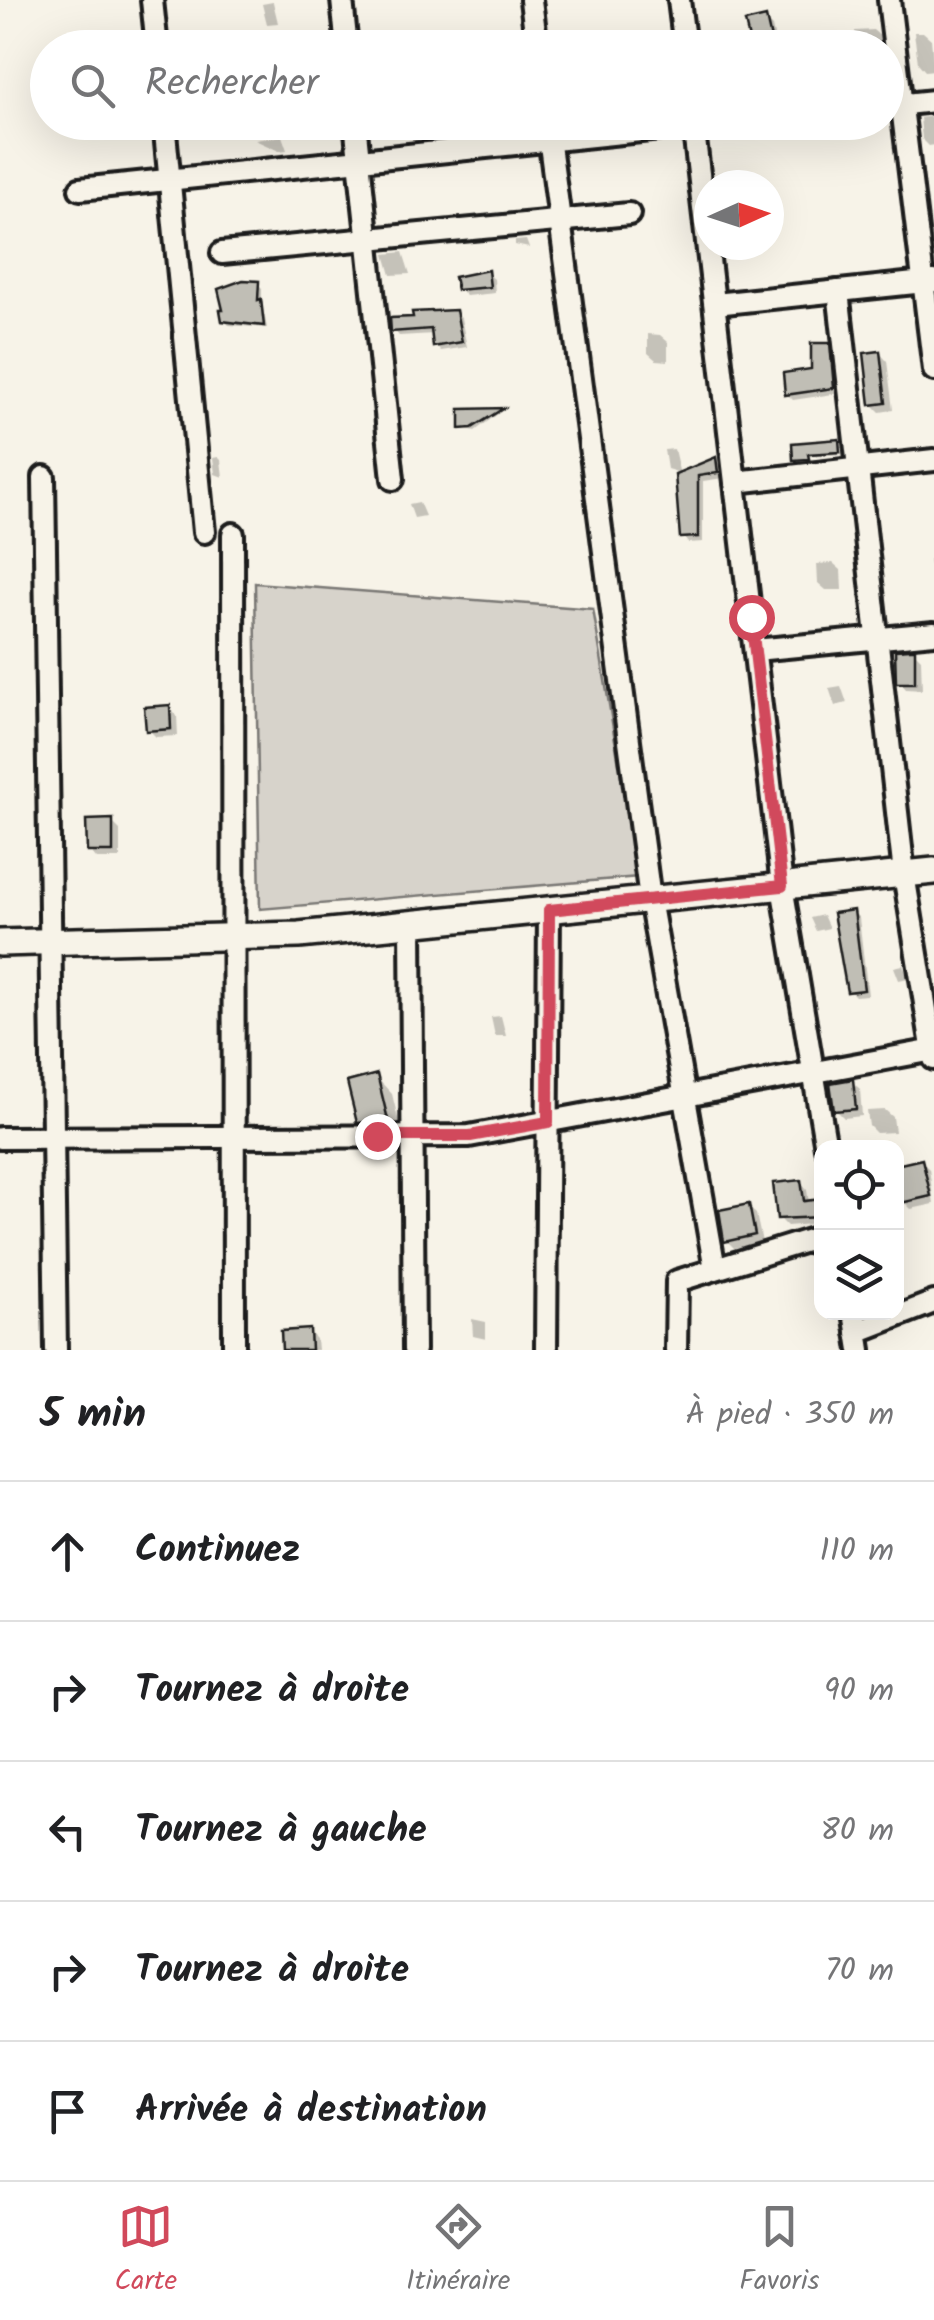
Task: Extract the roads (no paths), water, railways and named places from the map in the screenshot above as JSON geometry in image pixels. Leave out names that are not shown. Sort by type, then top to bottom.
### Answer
[{"type":"main road","points":[[0,944],[299,935],[934,870]]},
{"type":"street","points":[[152,0],[155,30]]},
{"type":"street","points":[[342,0],[345,30]]},
{"type":"street","points":[[531,0],[535,30]]},
{"type":"street","points":[[679,0],[683,30]]},
{"type":"street","points":[[890,0],[891,30]]},
{"type":"street","points":[[904,105],[934,102]]},
{"type":"street","points":[[166,140],[204,532]]},
{"type":"street","points":[[357,140],[393,478]]},
{"type":"street","points":[[80,189],[359,160],[494,140]]},
{"type":"street","points":[[549,140],[650,900],[714,1269]]},
{"type":"street","points":[[696,140],[782,886],[825,1140]]},
{"type":"street","points":[[901,140],[929,282],[934,370]]},
{"type":"street","points":[[222,254],[629,214]]},
{"type":"street","points":[[714,304],[929,282]]},
{"type":"street","points":[[838,291],[904,874],[934,1058]]},
{"type":"street","points":[[735,482],[934,460]]},
{"type":"street","points":[[44,476],[56,1350]]},
{"type":"street","points":[[233,534],[234,1350]]},
{"type":"street","points":[[755,650],[934,634]]},
{"type":"street","points":[[546,1350],[549,910]]},
{"type":"street","points":[[411,924],[414,1350]]},
{"type":"street","points":[[0,1138],[470,1136],[933,1050]]},
{"type":"street","points":[[676,1350],[676,1281],[814,1238]]},
{"type":"street","points":[[857,1332],[934,1302]]}]
